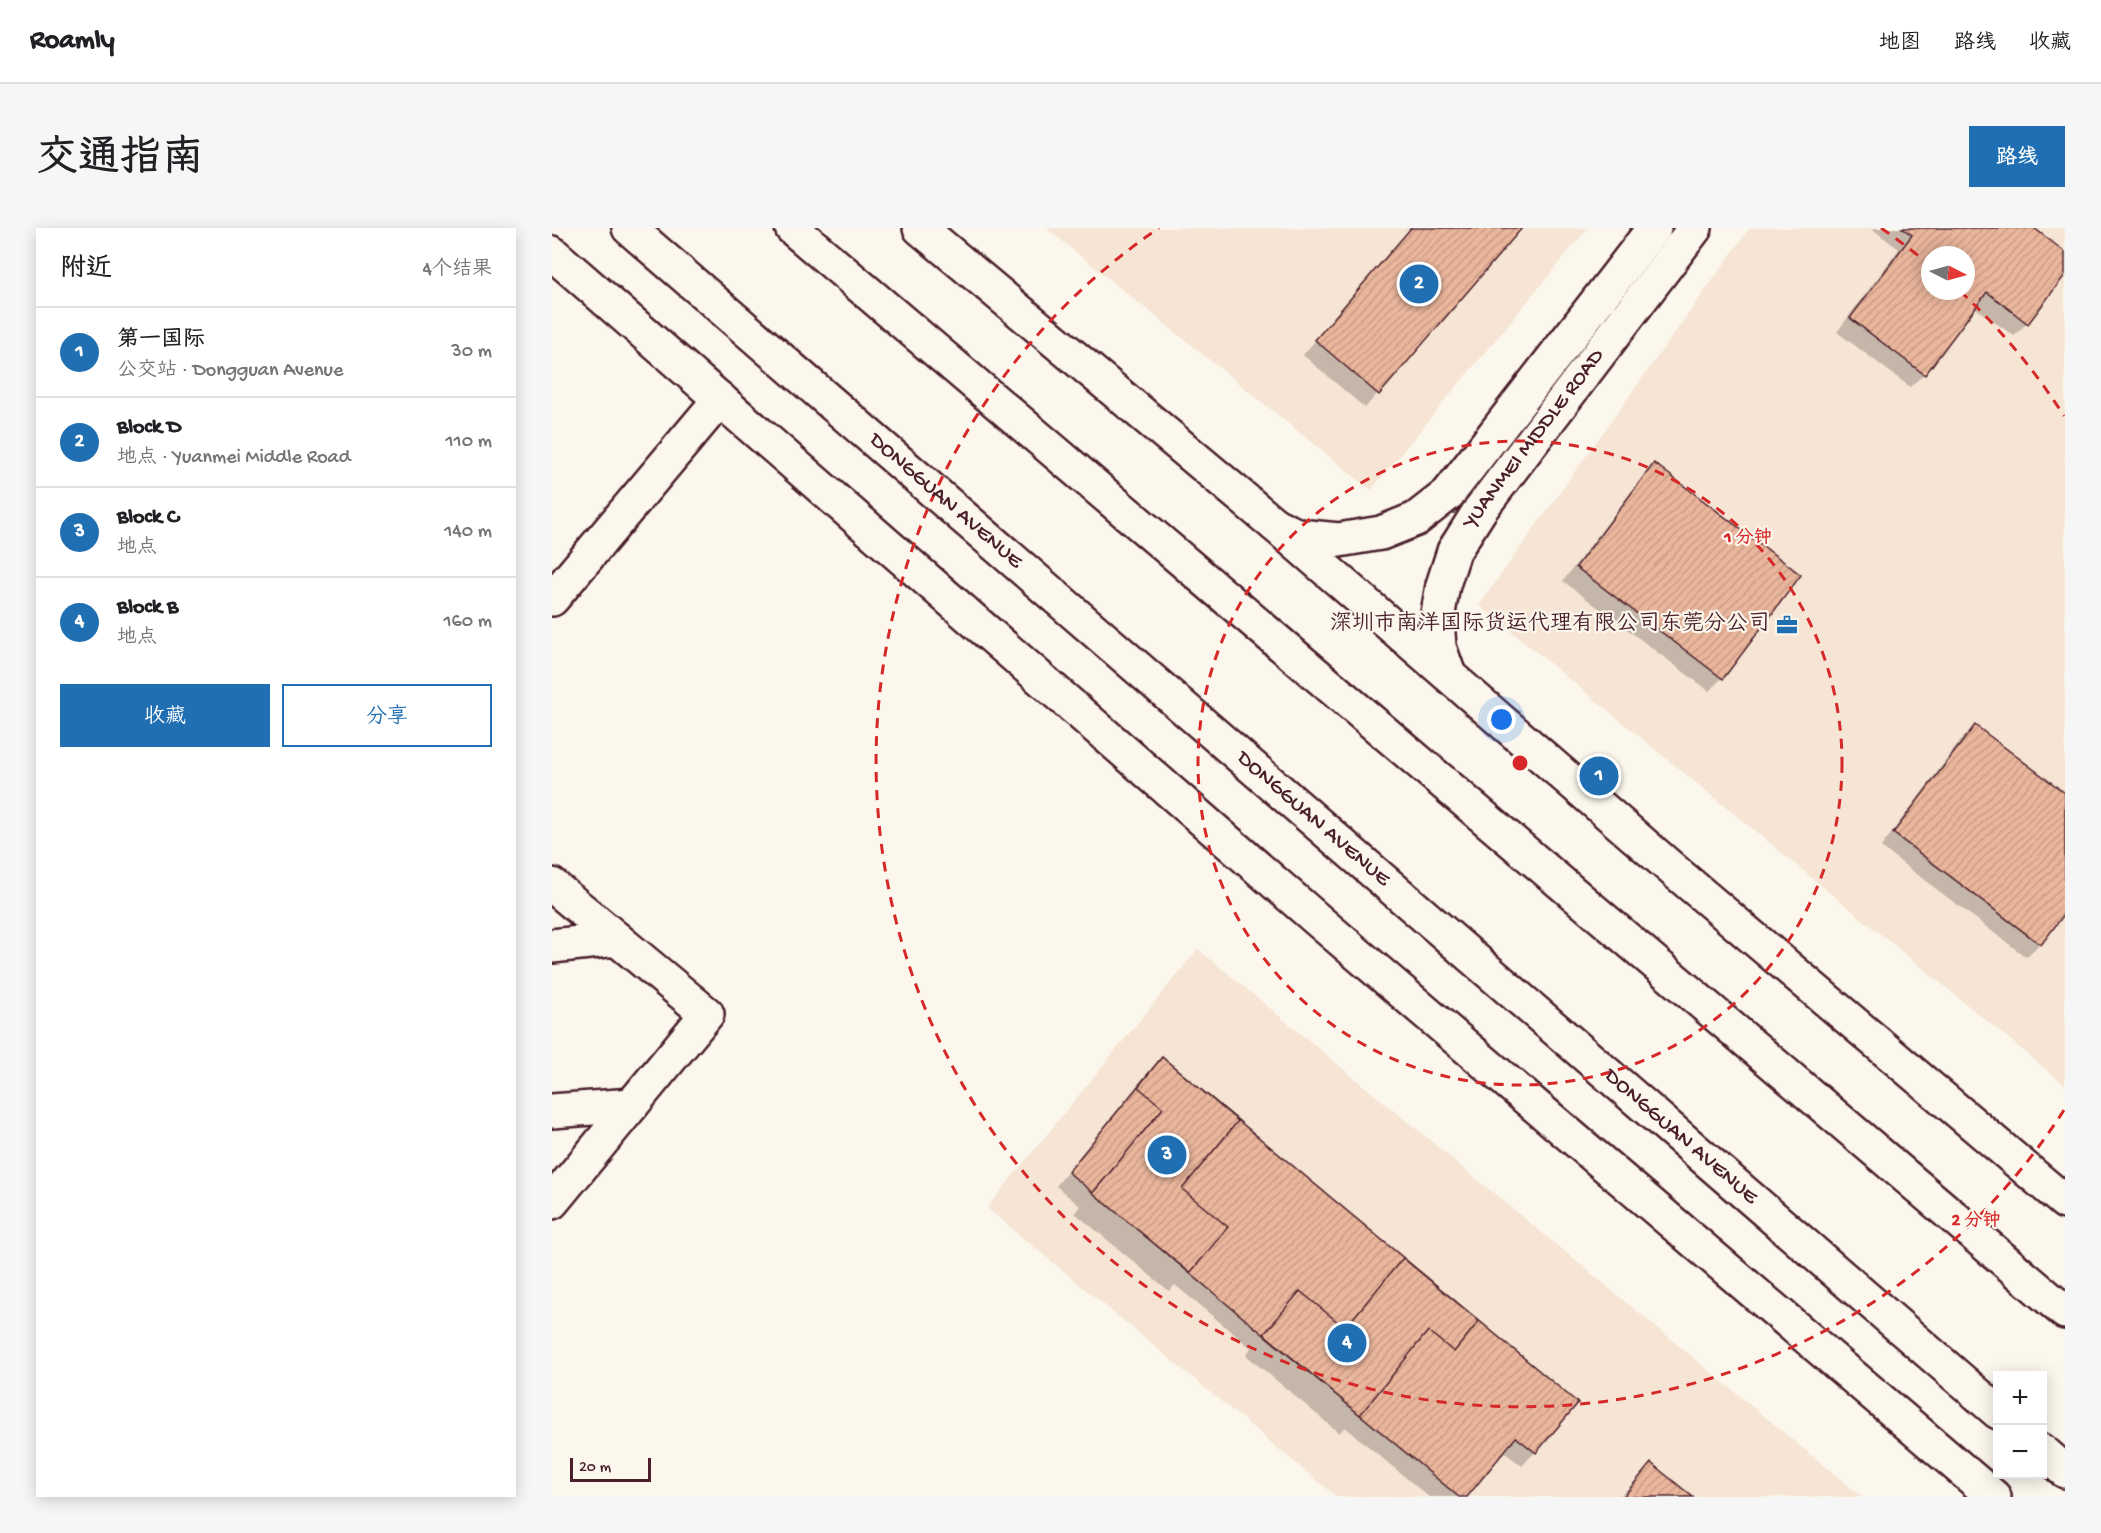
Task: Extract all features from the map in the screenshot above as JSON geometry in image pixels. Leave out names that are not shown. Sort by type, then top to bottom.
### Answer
[{"type":"main road","points":[[602,228],[663,258]]},
{"type":"main road","name":"DONGGUAN AVENUE","points":[[629,228],[1993,1408]]},
{"type":"main road","points":[[792,228],[2050,1288],[2065,1312]]},
{"type":"main road","points":[[920,228],[1275,525],[1678,874],[2065,1202]]},
{"type":"main road","name":"YUANMEI MIDDLE ROAD","points":[[1275,525],[1298,536],[1339,540],[1381,533],[1416,519],[1448,494],[1654,228]]},
{"type":"main road","name":"YUANMEI MIDDLE ROAD","points":[[1449,675],[1439,647],[1437,619],[1443,585],[1454,551],[1480,510],[1695,228]]},
{"type":"main road","points":[[552,253],[1320,922],[1994,1497]]},
{"type":"main road","points":[[552,599],[720,399]]},
{"type":"main road","points":[[552,885],[707,1014],[552,1202]]},
{"type":"main road","points":[[552,946],[617,939]]},
{"type":"main road","points":[[552,1111],[632,1105]]},
{"type":"main road","points":[[2047,1455],[2065,1471]]},
{"type":"shaded area","points":[[1046,228],[1588,228],[1371,490]]},
{"type":"shaded area","points":[[1750,228],[2065,228],[2065,1085],[1479,605]]},
{"type":"shaded area","points":[[1198,949],[1862,1497],[1337,1497],[987,1208]]},
{"type":"building","points":[[1411,228],[1522,228],[1379,395],[1315,340]]},
{"type":"building","points":[[1902,228],[2034,228],[2065,252],[2065,275],[2028,324],[1987,292],[1925,375],[1850,318],[1912,235]]},
{"type":"building","points":[[1654,463],[1801,575],[1723,679],[1576,567]]},
{"type":"building","points":[[1975,725],[2065,793],[2065,913],[2041,945],[1893,833]]},
{"type":"building","points":[[1162,1057],[1578,1403],[1536,1453],[1516,1437],[1467,1497],[1459,1497],[1068,1172]]},
{"type":"building","points":[[1162,1057],[1238,1121],[1182,1189],[1228,1227],[1190,1273],[1093,1193],[1163,1108],[1138,1087]]},
{"type":"building","points":[[1403,1258],[1479,1321],[1454,1352],[1428,1331],[1360,1415],[1264,1334],[1300,1291],[1345,1328]]},
{"type":"building","points":[[1651,1463],[1693,1497],[1623,1497]]},
{"type":"place","name":"Block D","points":[[1419,284]]},
{"type":"place","name":"深圳市南洋国际货运代理有限公司东莞分公司","points":[[1787,625]]},
{"type":"place","name":"第一国际","points":[[1599,776]]},
{"type":"place","name":"Block C","points":[[1167,1155]]},
{"type":"place","name":"Block B","points":[[1347,1343]]}]
